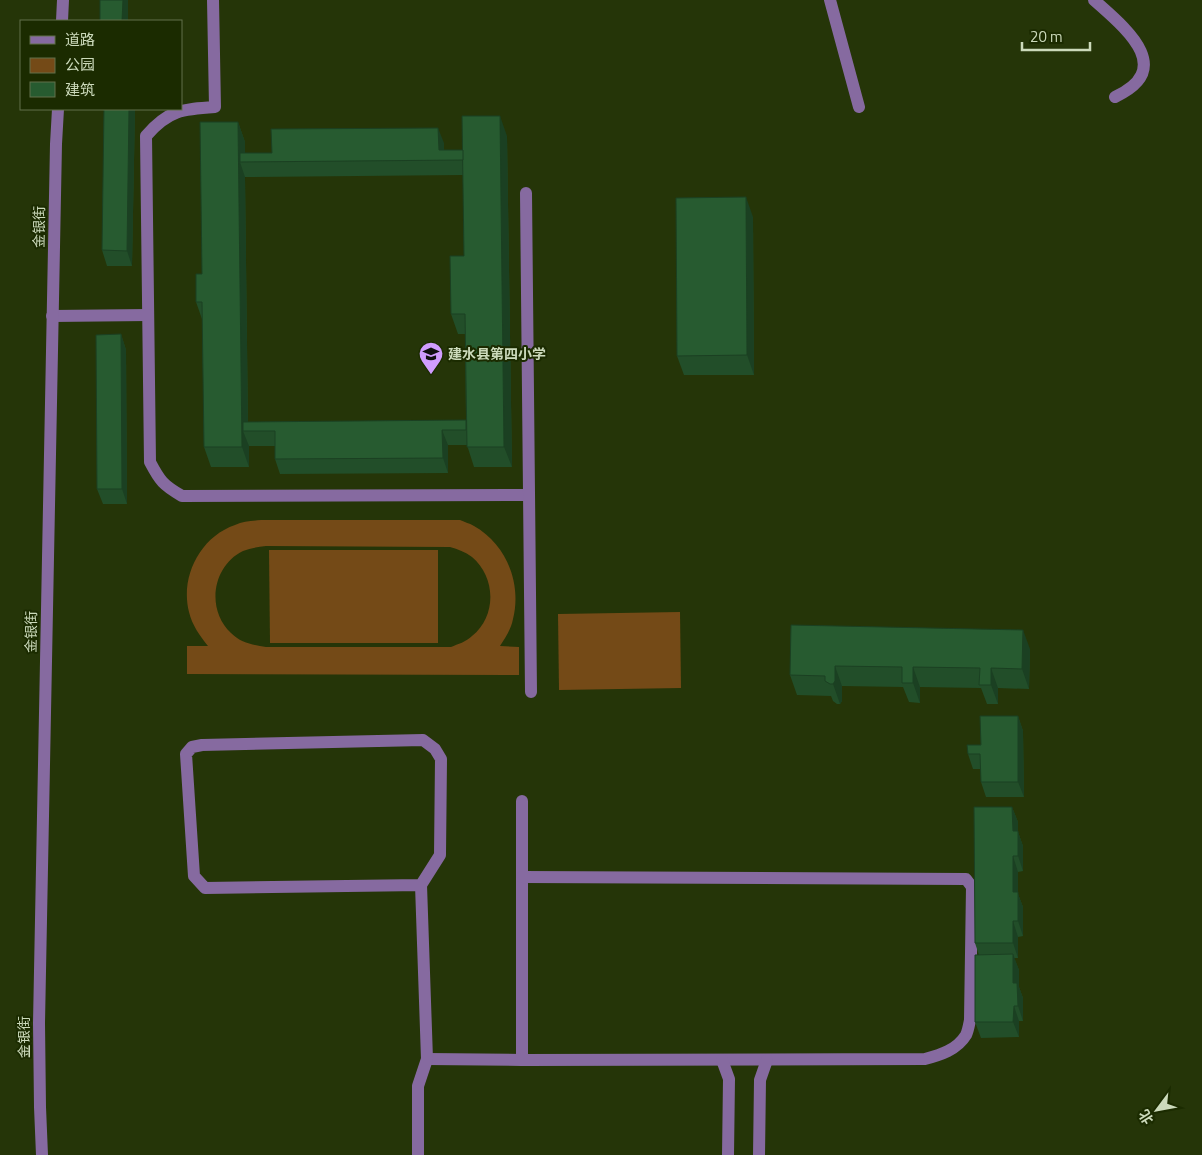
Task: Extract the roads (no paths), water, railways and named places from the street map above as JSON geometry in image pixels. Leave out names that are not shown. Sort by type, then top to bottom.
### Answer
[{"type":"street","points":[[62,20],[63,0]]},
{"type":"street","points":[[213,0],[215,107],[189,108],[175,113],[162,120],[146,136],[150,462],[160,480],[182,496],[529,494]]},
{"type":"street","points":[[830,0],[859,107]]},
{"type":"street","points":[[1094,0],[1121,25],[1143,57],[1143,72],[1134,84],[1125,92],[1115,97]]},
{"type":"street","name":"金银街","points":[[42,1155],[39,1013],[52,316],[58,110]]},
{"type":"street","points":[[526,193],[531,692]]},
{"type":"street","points":[[52,316],[148,315]]},
{"type":"street","points":[[418,1155],[418,1086],[427,1059],[421,885],[440,854],[441,759],[435,749],[424,740],[202,745],[192,747],[186,754],[194,876],[205,888],[421,885]]},
{"type":"street","points":[[522,801],[522,1060]]},
{"type":"street","points":[[427,1059],[925,1059],[943,1054],[960,1042],[967,1034],[970,1020],[972,887],[966,879],[522,878]]},
{"type":"street","points":[[722,1060],[729,1078],[728,1155]]},
{"type":"street","points":[[759,1155],[760,1080],[767,1060]]},
{"type":"place","name":"建水县第四小学","points":[[431,375]]}]
